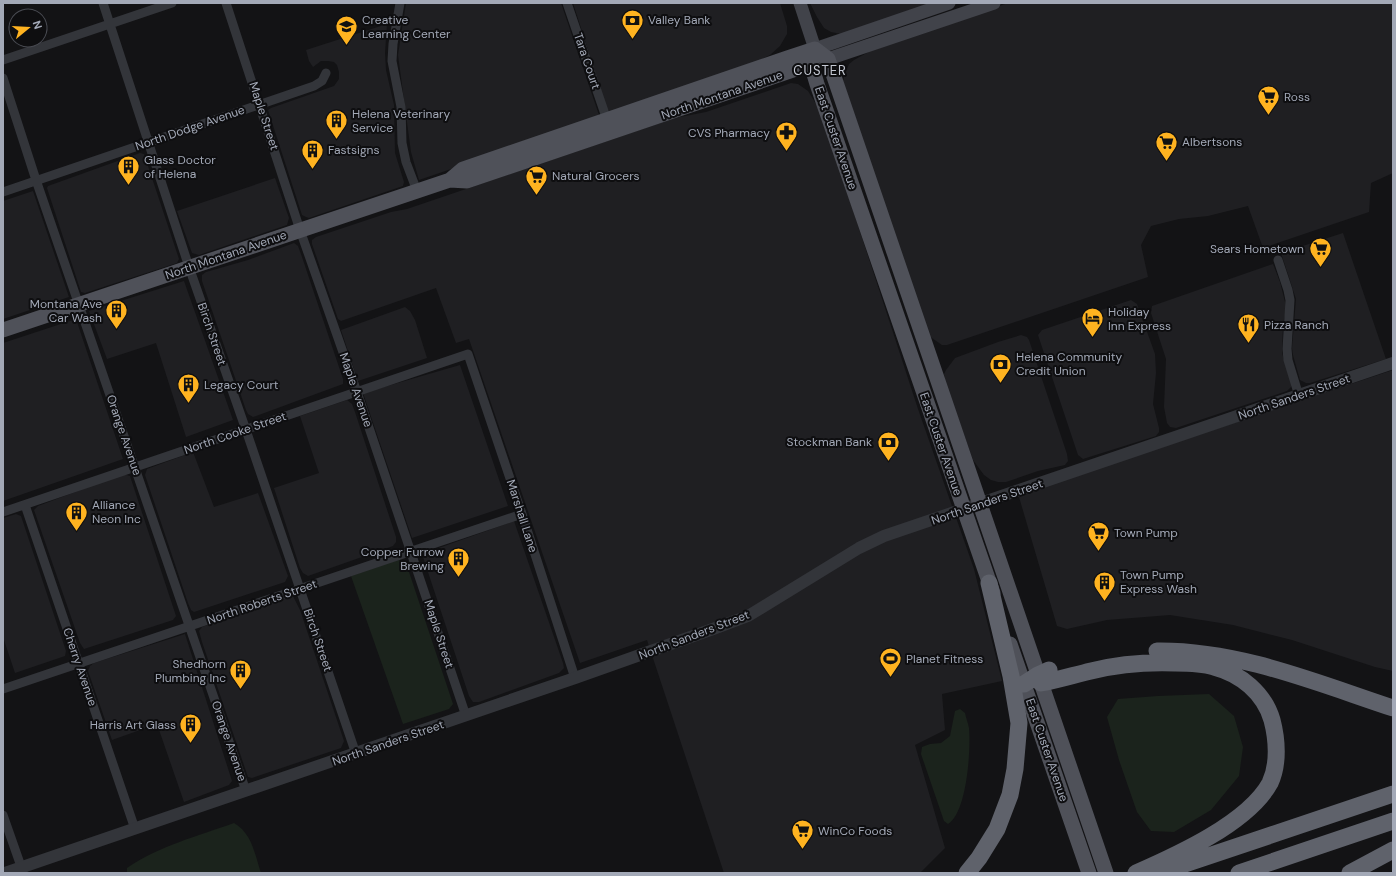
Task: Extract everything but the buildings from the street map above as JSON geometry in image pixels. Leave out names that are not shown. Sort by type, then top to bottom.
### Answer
[{"type":"highway","points":[[967,873],[979,858],[997,829],[1010,794],[1015,769],[1019,723],[1011,676],[989,583]]},
{"type":"highway","points":[[1034,681],[1054,669],[1108,656],[1141,652],[1181,651],[1216,655],[1277,670],[1393,708]]},
{"type":"highway","points":[[1034,681],[1128,664],[1158,662],[1213,666],[1234,674],[1249,685],[1260,698],[1270,715],[1276,734],[1274,771],[1270,783],[1259,796],[1239,818],[1214,834],[1136,873]]},
{"type":"highway","points":[[1158,873],[1393,794]]},
{"type":"highway","points":[[1239,873],[1393,821]]},
{"type":"highway","points":[[1350,873],[1393,850]]},
{"type":"main road","points":[[800,3],[815,49],[811,64]]},
{"type":"main road","name":"North Montana Avenue","points":[[3,330],[450,180],[463,169],[949,3]]},
{"type":"main road","name":"North Montana Avenue","points":[[450,180],[467,181],[994,3]]},
{"type":"main road","points":[[815,49],[828,59]]},
{"type":"main road","name":"East Custer Avenue","points":[[828,59],[981,504],[1034,681],[1088,870]]},
{"type":"main road","name":"East Custer Avenue","points":[[811,64],[989,583],[1034,681],[1104,867]]},
{"type":"street","name":"Birch Street","points":[[103,3],[189,267],[356,754]]},
{"type":"street","points":[[3,60],[172,3]]},
{"type":"street","name":"Maple Street","points":[[226,3],[300,230]]},
{"type":"street","points":[[400,3],[393,44],[392,61],[402,107],[402,144],[406,162],[417,191]]},
{"type":"street","name":"Tara Court","points":[[567,3],[607,120]]},
{"type":"street","name":"North Dodge Avenue","points":[[3,192],[314,86],[322,81],[326,73]]},
{"type":"street","name":"Orange Avenue","points":[[3,78],[36,180],[246,791]]},
{"type":"street","name":"Maple Avenue","points":[[300,230],[411,551]]},
{"type":"street","points":[[1278,260],[1290,300],[1287,349],[1288,360],[1299,396]]},
{"type":"street","name":"North Cooke Street","points":[[3,512],[468,354]]},
{"type":"street","name":"Marshall Lane","points":[[468,354],[575,678]]},
{"type":"street","name":"North Sanders Street","points":[[5,873],[22,870],[135,829],[575,678],[748,616],[859,548],[884,536],[1393,363]]},
{"type":"street","name":"Cherry Avenue","points":[[25,505],[135,829]]},
{"type":"street","name":"North Roberts Street","points":[[3,689],[522,514]]},
{"type":"street","name":"Maple Street","points":[[411,551],[466,716]]},
{"type":"street","points":[[3,814],[22,870]]},
{"type":"shaded area","points":[[406,3],[561,3],[600,118],[419,180],[411,152],[398,55]]},
{"type":"shaded area","points":[[573,3],[780,3],[787,26],[787,34],[780,46],[770,55],[742,69],[611,113],[607,109]]},
{"type":"shaded area","points":[[810,3],[937,3],[841,34],[831,32],[824,28]]},
{"type":"shaded area","points":[[1008,3],[1393,3],[1393,173],[1371,183],[1369,212],[1263,248],[1248,206],[1208,216],[1179,219],[1151,226],[1141,245],[1148,277],[947,345],[942,345],[929,336],[843,81],[849,64],[874,49]]},
{"type":"shaded area","points":[[387,24],[385,53],[386,70],[394,105],[395,153],[404,182],[403,186],[309,218],[306,217],[302,215],[268,110],[334,86],[339,79],[337,65],[334,62],[321,61],[313,67],[309,61],[306,50]]},
{"type":"shaded area","points":[[791,83],[798,84],[808,91],[821,112],[918,409],[974,569],[1002,681],[942,694],[945,730],[915,745],[945,848],[920,873],[724,873],[647,640],[580,663],[469,339],[456,343],[436,288],[341,321],[338,319],[312,244],[312,240],[316,237],[391,212],[407,209],[675,118],[706,112]]},
{"type":"shaded area","points":[[140,153],[144,154],[179,259],[177,263],[85,293],[81,292],[47,188],[48,186]]},
{"type":"shaded area","points":[[275,178],[289,218],[287,225],[199,255],[192,253],[177,211]]},
{"type":"shaded area","points":[[33,191],[69,297],[3,319],[3,201]]},
{"type":"shaded area","points":[[1343,233],[1386,359],[1306,383],[1300,380],[1293,355],[1292,348],[1296,299],[1281,253]]},
{"type":"shaded area","points":[[294,243],[298,246],[302,257],[343,379],[343,384],[253,417],[248,414],[246,410],[202,281],[202,275],[206,272],[248,260]]},
{"type":"shaded area","points":[[1273,264],[1280,282],[1285,302],[1286,311],[1283,324],[1282,353],[1291,387],[1287,391],[1176,428],[1170,427],[1167,423],[1164,407],[1166,359],[1151,313],[1152,306]]},
{"type":"shaded area","points":[[184,281],[233,420],[186,437],[156,343],[107,359],[89,311]]},
{"type":"shaded area","points":[[1131,300],[1137,304],[1155,354],[1156,373],[1153,404],[1159,432],[1156,436],[1083,459],[1078,455],[1038,335],[1042,330]]},
{"type":"shaded area","points":[[405,307],[410,311],[415,320],[427,358],[358,381],[341,330]]},
{"type":"shaded area","points":[[76,319],[123,459],[3,501],[3,343]]},
{"type":"shaded area","points":[[1021,335],[1027,337],[1029,340],[1068,461],[1065,465],[1038,471],[1006,482],[998,482],[991,480],[984,475],[973,460],[945,382],[944,374],[955,358]]},
{"type":"shaded area","points":[[460,365],[508,506],[412,538],[363,393]]},
{"type":"shaded area","points":[[1393,370],[1393,671],[1375,667],[1292,640],[1233,625],[1170,615],[1107,620],[1067,629],[1057,626],[1019,497],[1051,484]]},
{"type":"shaded area","points":[[347,400],[352,404],[355,412],[396,537],[396,542],[393,546],[308,576],[303,573],[300,568],[274,488],[319,473],[300,416]]},
{"type":"shaded area","points":[[193,452],[214,507],[258,493],[288,576],[285,582],[194,612],[191,610],[188,603],[145,475],[147,469]]},
{"type":"shaded area","points":[[123,474],[130,476],[176,616],[173,620],[84,649],[80,643],[34,510],[38,506]]},
{"type":"shaded area","points":[[16,514],[21,516],[66,651],[65,656],[15,673],[3,637],[3,518]]},
{"type":"shaded area","points":[[514,521],[564,668],[559,673],[479,702],[473,702],[469,696],[422,554]]},
{"type":"shaded area","points":[[398,560],[402,561],[407,566],[453,704],[449,709],[403,724],[351,576]]},
{"type":"shaded area","points":[[293,596],[300,610],[344,741],[341,748],[252,778],[248,777],[199,631],[202,627]]},
{"type":"shaded area","points":[[185,634],[232,781],[229,785],[184,802],[157,724],[112,740],[88,671],[90,666],[94,663]]},
{"type":"shaded area","points":[[1209,694],[1234,716],[1243,747],[1239,776],[1211,810],[1174,832],[1151,831],[1137,812],[1119,760],[1107,717],[1118,699]]},
{"type":"shaded area","points":[[960,709],[965,713],[969,728],[968,765],[964,794],[960,807],[954,818],[948,824],[944,821],[921,754],[922,747],[930,744],[941,743],[950,736],[955,711]]},
{"type":"shaded area","points":[[234,823],[245,832],[249,838],[261,873],[127,873],[127,868],[139,860],[179,842]]},
{"type":"place","name":"Valley Bank","points":[[633,40]]},
{"type":"place","name":"Creative Learning Center","points":[[346,46]]},
{"type":"place","name":"Ross","points":[[1269,116]]},
{"type":"place","name":"Helena Veterinary Service","points":[[337,140]]},
{"type":"place","name":"CVS Pharmacy","points":[[786,152]]},
{"type":"place","name":"Albertsons","points":[[1167,162]]},
{"type":"place","name":"Fastsigns","points":[[313,170]]},
{"type":"place","name":"Glass Doctor of Helena","points":[[128,186]]},
{"type":"place","name":"Natural Grocers","points":[[537,196]]},
{"type":"place","name":"Sears Hometown","points":[[1320,268]]},
{"type":"place","name":"Montana Ave Car Wash","points":[[117,330]]},
{"type":"place","name":"Holiday Inn Express","points":[[1092,338]]},
{"type":"place","name":"Pizza Ranch","points":[[1249,344]]},
{"type":"place","name":"Helena Community Credit Union","points":[[1001,384]]},
{"type":"place","name":"Legacy Court","points":[[189,404]]},
{"type":"place","name":"Stockman Bank","points":[[888,462]]},
{"type":"place","name":"Alliance Neon Inc","points":[[77,532]]},
{"type":"place","name":"Town Pump","points":[[1098,552]]},
{"type":"place","name":"Copper Furrow Brewing","points":[[459,578]]},
{"type":"place","name":"Town Pump Express Wash","points":[[1105,602]]},
{"type":"place","name":"Planet Fitness","points":[[891,678]]},
{"type":"place","name":"Shedhorn Plumbing Inc","points":[[241,690]]},
{"type":"place","name":"Harris Art Glass","points":[[191,744]]},
{"type":"place","name":"WinCo Foods","points":[[803,850]]},
{"type":"district","name":"CUSTER","points":[[820,70]]}]
